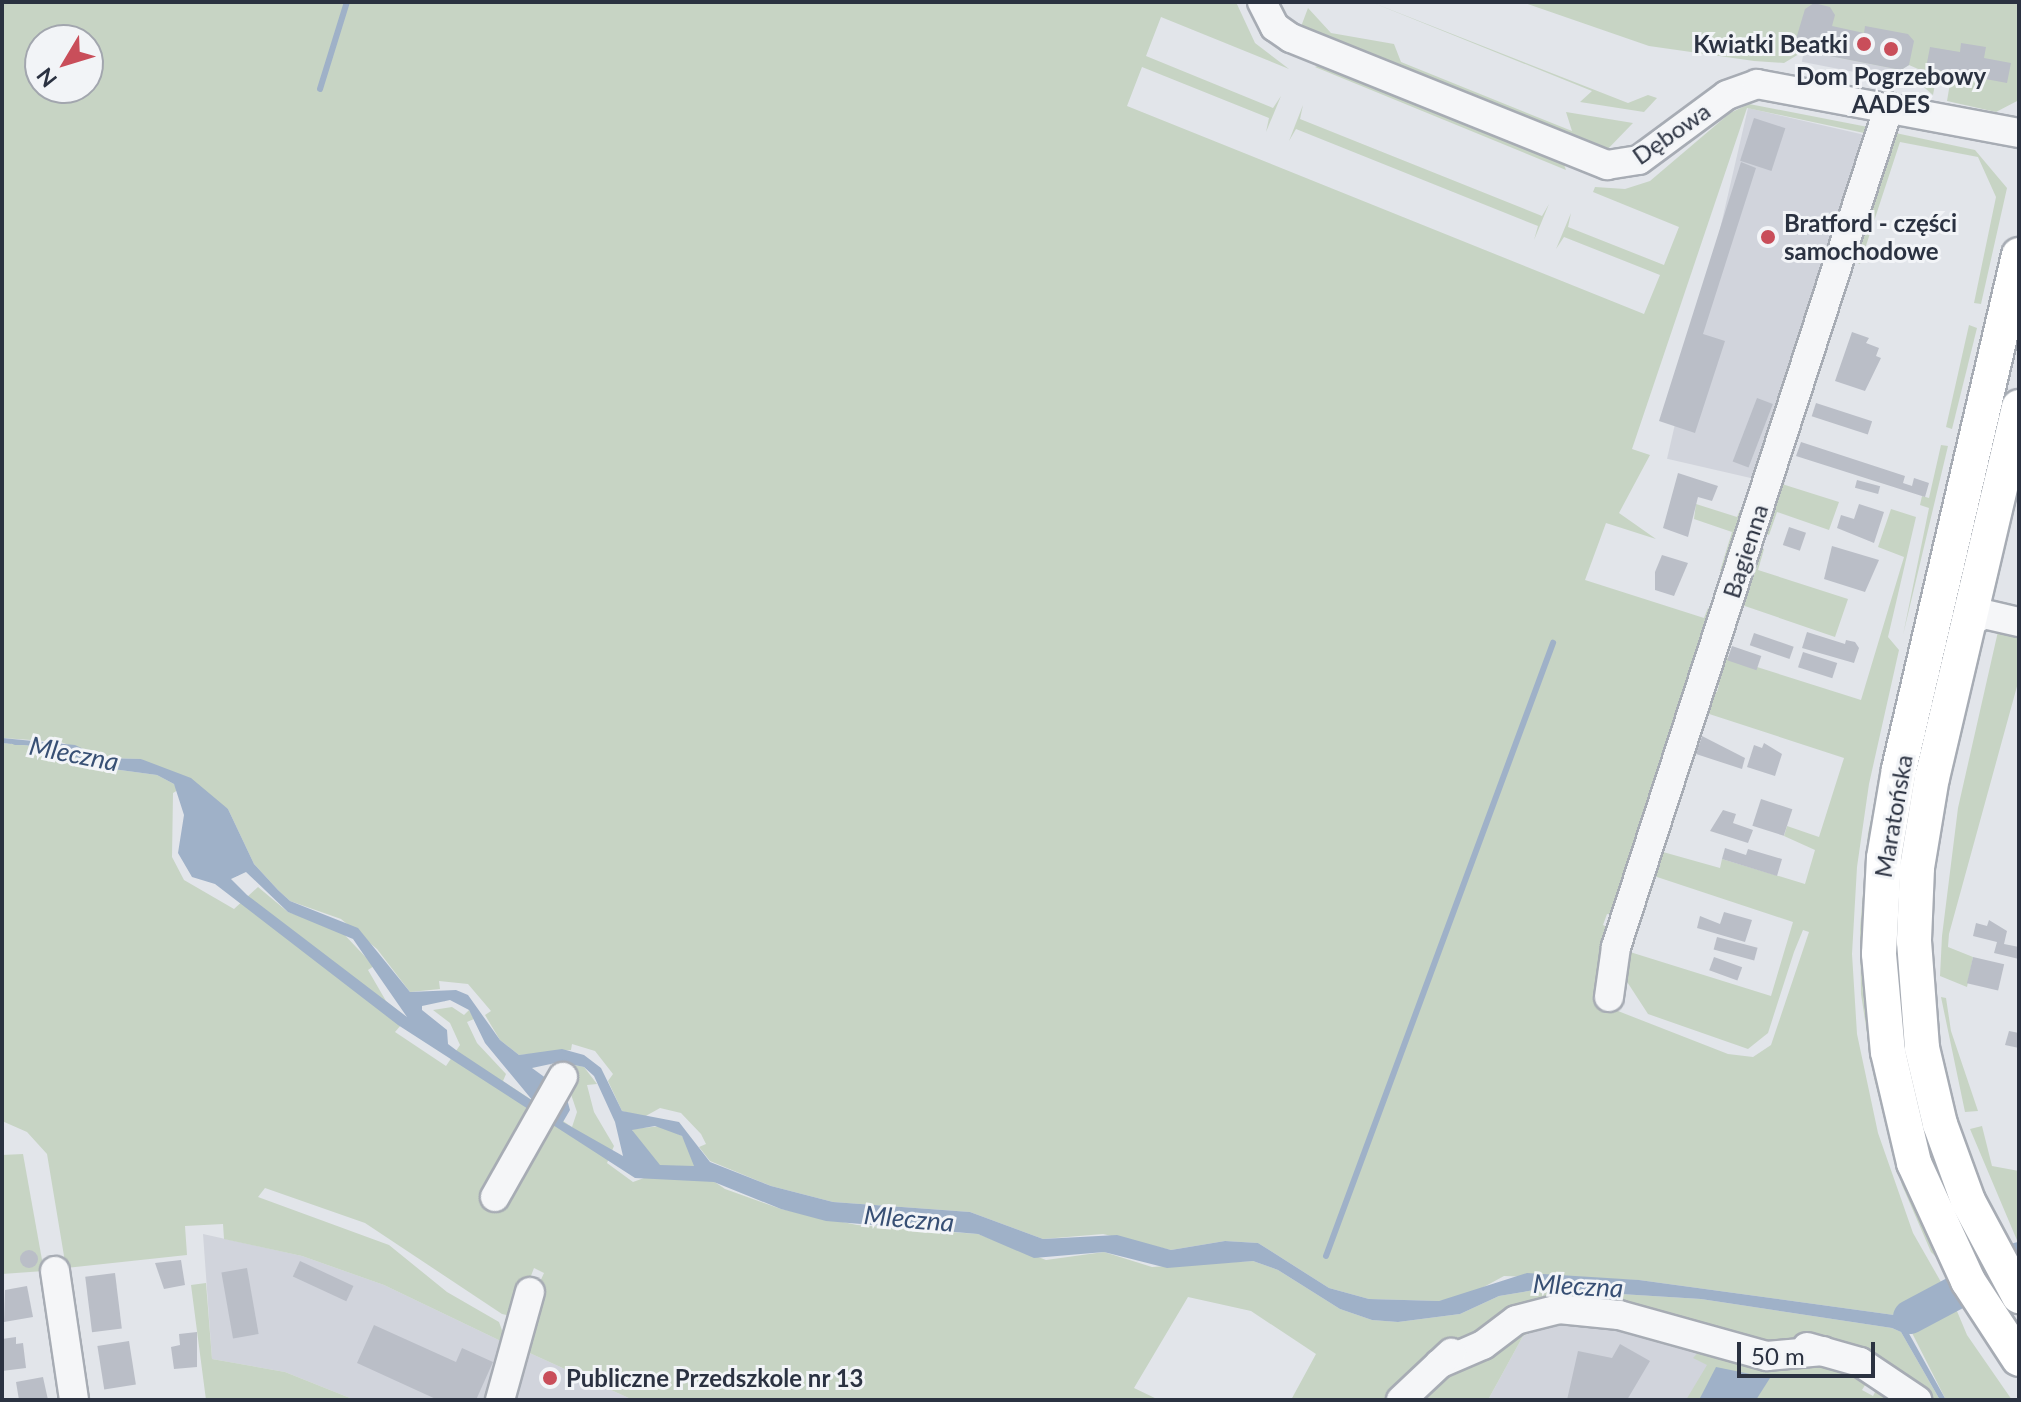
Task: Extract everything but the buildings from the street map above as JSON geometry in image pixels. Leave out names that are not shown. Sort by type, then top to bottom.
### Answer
[{"type":"main road","name":"Maratońska","points":[[2019,255],[1899,769],[1881,885],[1881,990],[1892,1076],[1921,1182],[1982,1305],[2019,1359]]},
{"type":"main road","name":"Maratońska","points":[[2016,1291],[1991,1249],[1940,1124],[1922,1048],[1914,970],[1921,841],[1988,614],[2019,407]]},
{"type":"street","name":"Dębowa","points":[[1262,2],[1275,27],[1291,38],[1607,165],[1639,160],[1727,95],[1757,84],[2019,133]]},
{"type":"street","name":"Bagienna","points":[[1609,997],[1616,947],[1889,107]]},
{"type":"street","points":[[496,1194],[563,1077]]},
{"type":"street","points":[[55,1271],[74,1400]]},
{"type":"street","points":[[500,1400],[530,1292]]},
{"type":"street","points":[[1401,1400],[1468,1339],[1546,1310],[1592,1310],[1767,1356],[1823,1351],[1878,1371],[1917,1400]]},
{"type":"shaded area","points":[[1804,51],[1901,70],[1899,81],[1802,62]]},
{"type":"shaded area","name":"Bratford - części samochodowe","points":[[1748,108],[1865,135],[1784,486],[1667,459]]},
{"type":"shaded area","points":[[203,1234],[302,1256],[384,1285],[507,1344],[492,1400],[355,1400],[285,1372],[212,1359]]},
{"type":"shaded area","points":[[1589,1322],[1696,1352],[1784,1400],[1488,1400],[1523,1336],[1557,1323]]},
{"type":"shaded area","name":"Publiczne Przedszkole nr 13","points":[[523,1350],[633,1400],[509,1400]]},
{"type":"green space","points":[[2,2],[1236,2],[1255,43],[1289,69],[1161,17],[1146,56],[1273,108],[1281,96],[1266,132],[1269,118],[1142,67],[1127,106],[1644,314],[1660,275],[1564,237],[1556,249],[1571,213],[1568,227],[1664,265],[1679,227],[1593,192],[1595,187],[1625,189],[1650,181],[1730,113],[1749,104],[1873,128],[1862,140],[1864,133],[1747,108],[1632,449],[1650,455],[1619,513],[1656,539],[1606,523],[1585,580],[1704,618],[1708,608],[1712,610],[1615,915],[1607,914],[1603,925],[1611,929],[1600,1004],[1728,1054],[1753,1057],[1771,1045],[1809,932],[1803,930],[1794,952],[1768,1033],[1748,1049],[1648,1014],[1620,971],[1639,927],[1630,952],[1771,996],[1793,922],[1648,874],[1663,852],[1720,868],[1722,859],[1805,884],[1815,850],[1784,836],[1787,826],[1819,837],[1844,758],[1700,711],[1707,690],[1717,692],[1719,685],[1713,682],[1722,656],[1861,700],[1904,557],[1878,547],[1891,509],[1916,517],[1888,637],[1899,650],[1869,784],[1857,867],[1852,954],[1857,1034],[1878,1133],[1913,1233],[1945,1289],[1920,1307],[1894,1315],[1639,1280],[1504,1276],[1469,1295],[1439,1301],[1369,1299],[1329,1288],[1258,1243],[1225,1241],[1171,1250],[1103,1234],[1043,1239],[970,1212],[833,1202],[771,1186],[710,1161],[699,1147],[706,1144],[701,1134],[681,1113],[660,1108],[644,1117],[622,1111],[608,1081],[613,1074],[595,1051],[572,1044],[571,1050],[519,1055],[500,1040],[485,1015],[491,1011],[468,984],[439,981],[440,989],[410,992],[377,949],[341,919],[290,901],[278,890],[254,864],[228,809],[141,759],[102,758],[61,742],[2,738]]},
{"type":"green space","points":[[1371,2],[1628,103],[1648,95],[1657,98],[1644,112],[1580,102],[1592,91]]},
{"type":"green space","points":[[1522,2],[2019,2],[2019,100],[1996,112],[1947,101],[1951,77],[1937,74],[1933,95],[1919,83],[1925,72],[1909,65],[1901,70],[1804,51],[1784,63],[1754,61],[1649,46]]},
{"type":"green space","points":[[1308,8],[1331,33],[1394,44],[1401,62],[1572,131],[1566,112],[1633,123],[1602,155],[1299,32]]},
{"type":"green space","points":[[1322,64],[1563,162],[1566,170],[1315,67]]},
{"type":"green space","points":[[1303,105],[1300,119],[1542,216],[1549,204],[1534,240],[1538,226],[1296,129],[1289,141]]},
{"type":"green space","points":[[1891,132],[1975,150],[2007,188],[1981,304],[1974,303],[1996,197],[1978,157],[1900,142],[1860,264],[1850,260]]},
{"type":"green space","points":[[1969,325],[1977,328],[1952,429],[1946,427]]},
{"type":"green space","points":[[1941,445],[1948,446],[1903,635],[1929,508],[1920,505],[1922,496],[1929,498]]},
{"type":"green space","points":[[1776,482],[1839,502],[1829,530],[1777,512],[1769,535],[1758,531]]},
{"type":"green space","points":[[1696,504],[1737,517],[1740,510],[1749,513],[1728,573],[1720,571],[1732,532],[1694,519]]},
{"type":"green space","points":[[1758,547],[1764,549],[1758,570],[1848,599],[1835,637],[1739,604]]},
{"type":"green space","points":[[1999,627],[2019,630],[2019,679],[1949,934],[1948,947],[1973,957],[1967,987],[1940,976],[1942,936],[1958,808]]},
{"type":"green space","points":[[1908,652],[1913,652],[1870,909],[1950,1271],[1931,1252],[1902,1185],[1874,1078],[1861,994],[1860,929],[1868,833]]},
{"type":"green space","points":[[2,743],[55,748],[98,767],[157,775],[174,784],[178,790],[173,793],[172,857],[184,880],[234,909],[258,887],[288,912],[340,930],[374,966],[368,970],[386,1001],[407,1018],[395,1032],[446,1066],[460,1045],[450,1023],[433,1010],[452,1007],[464,1015],[469,1010],[474,1019],[467,1022],[477,1043],[506,1074],[503,1081],[572,1127],[577,1112],[560,1062],[584,1067],[597,1084],[587,1085],[594,1112],[614,1146],[607,1163],[633,1182],[644,1178],[632,1129],[662,1126],[682,1136],[703,1174],[725,1189],[781,1209],[857,1225],[978,1234],[1046,1260],[1104,1252],[1152,1267],[1253,1261],[1278,1270],[1340,1309],[1372,1320],[1398,1322],[1460,1314],[1499,1296],[1540,1289],[1701,1299],[1892,1328],[1901,1332],[1940,1400],[1926,1400],[1798,1340],[1740,1341],[1528,1309],[1458,1341],[1391,1400],[1291,1400],[1316,1354],[1251,1311],[1188,1297],[1134,1388],[1159,1400],[633,1400],[523,1350],[533,1297],[544,1273],[534,1268],[521,1302],[511,1316],[502,1314],[365,1223],[265,1188],[258,1197],[389,1245],[447,1292],[499,1322],[507,1344],[384,1285],[302,1256],[224,1239],[223,1224],[185,1226],[187,1255],[66,1268],[47,1154],[27,1132],[2,1121]]},
{"type":"green space","points":[[1941,997],[1946,998],[1951,1031],[1978,1111],[1965,1112]]},
{"type":"green space","points":[[1982,1126],[1992,1166],[2019,1171],[2019,1245],[1970,1129]]},
{"type":"green space","points":[[23,1154],[44,1271],[2,1274],[2,1155]]},
{"type":"green space","points":[[206,1283],[212,1359],[285,1372],[355,1400],[206,1400],[191,1285]]},
{"type":"green space","points":[[1954,1304],[1967,1335],[2012,1400],[1946,1400],[1908,1325]]},
{"type":"green space","points":[[1560,1317],[1611,1321],[1676,1340],[1679,1346],[1590,1322],[1546,1325],[1523,1336],[1488,1400],[1411,1400],[1450,1365],[1506,1334]]},
{"type":"green space","points":[[1703,1347],[1814,1359],[1870,1377],[1862,1390],[1873,1396],[1880,1382],[1906,1400],[1686,1400],[1707,1365],[1693,1358]]},
{"type":"water","points":[[2,738],[75,745],[102,758],[141,759],[191,778],[228,809],[254,864],[278,890],[290,901],[358,928],[410,992],[456,990],[468,995],[500,1040],[519,1055],[562,1049],[584,1055],[601,1068],[622,1111],[679,1122],[710,1162],[771,1186],[833,1202],[970,1212],[1043,1239],[1117,1235],[1171,1250],[1225,1241],[1258,1243],[1329,1288],[1369,1299],[1439,1301],[1527,1273],[1639,1280],[1894,1315],[1920,1307],[1945,1289],[1954,1304],[1938,1308],[1907,1330],[1946,1400],[1940,1400],[1901,1332],[1892,1328],[1701,1299],[1540,1289],[1499,1296],[1460,1314],[1398,1322],[1372,1320],[1340,1309],[1278,1270],[1253,1261],[1167,1268],[1104,1252],[1034,1258],[978,1234],[826,1221],[781,1209],[714,1182],[635,1178],[398,1025],[215,884],[192,877],[178,853],[184,815],[174,784],[157,775],[98,767],[55,748],[2,743]],"holes":[[[246,872],[288,912],[353,939],[407,1017],[247,895],[231,879]],[[450,1000],[469,1010],[485,1043],[533,1101],[448,1044],[447,1030],[422,1010],[422,1006]],[[560,1062],[584,1067],[594,1076],[615,1122],[623,1156],[563,1122],[570,1110],[565,1092],[532,1068]],[[655,1126],[682,1136],[694,1166],[660,1165],[632,1130]]]},
{"type":"water","points":[[1716,1367],[1770,1378],[1756,1400],[1699,1400]]},
{"type":"waterway","points":[[320,89],[347,2]]},
{"type":"waterway","points":[[1326,1256],[1553,643]]},
{"type":"waterway","name":"Mleczna","points":[[1910,1317],[2019,1259]]},
{"type":"place","name":"Kwiatki Beatki","points":[[1864,44]]},
{"type":"place","name":"Dom Pogrzebowy AADES","points":[[1891,49]]},
{"type":"place","name":"Bratford - części samochodowe","points":[[1768,237]]},
{"type":"place","name":"Publiczne Przedszkole nr 13","points":[[550,1378]]}]
